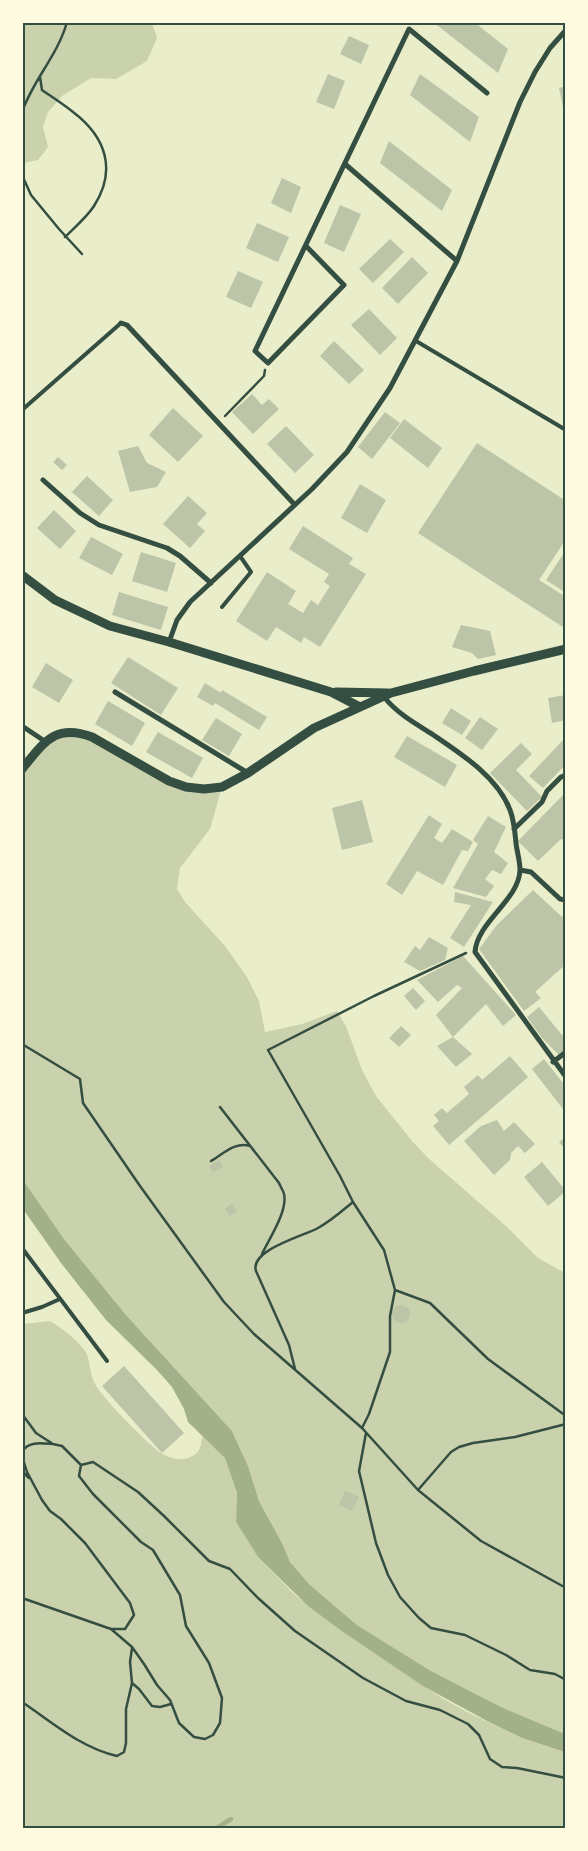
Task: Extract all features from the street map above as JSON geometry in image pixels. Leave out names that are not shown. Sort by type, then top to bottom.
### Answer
[{"type":"street","points":[[306,246],[344,285],[268,363],[256,351],[409,29],[487,93]]},
{"type":"street","points":[[169,642],[177,620],[186,608],[295,505],[347,452],[390,388],[456,261],[520,102],[545,56],[566,30]]},
{"type":"street","points":[[344,164],[456,261]]},
{"type":"street","points":[[121,323],[126,325],[295,505]]},
{"type":"street","points":[[43,480],[80,513],[99,525],[167,548],[180,556],[211,583]]},
{"type":"street","points":[[22,575],[55,600],[110,626],[169,642],[331,692],[360,708]]},
{"type":"street","points":[[22,770],[46,742],[55,735],[78,732],[92,736],[169,781],[194,789],[222,787],[314,728],[388,695],[566,649]]},
{"type":"street","points":[[116,692],[248,772]]},
{"type":"street","points":[[331,692],[388,695]]},
{"type":"street","points":[[388,695],[399,713],[473,762],[500,792],[510,809],[520,870],[515,886],[476,944],[475,952],[553,1062],[566,1077]]},
{"type":"street","points":[[22,726],[46,742]]},
{"type":"street","points":[[514,830],[542,802],[547,791],[561,777],[566,776]]},
{"type":"street","points":[[520,870],[531,872],[560,899],[566,900]]},
{"type":"street","points":[[553,1062],[566,1052]]},
{"type":"lane","points":[[22,410],[121,323]]},
{"type":"lane","points":[[416,341],[566,430]]},
{"type":"lane","points":[[222,608],[252,572],[240,556]]},
{"type":"lane","points":[[22,1248],[45,1276],[106,1361]]},
{"type":"lane","points":[[22,1313],[60,1299]]},
{"type":"path","points":[[22,112],[28,97],[58,48],[67,22]]},
{"type":"path","points":[[40,77],[42,90],[83,120],[97,136],[106,154],[107,171],[103,188],[94,207],[66,237]]},
{"type":"path","points":[[22,175],[31,195],[82,254]]},
{"type":"path","points":[[219,423],[264,376],[268,363]]},
{"type":"path","points":[[362,1428],[369,1414],[390,1352],[390,1316],[394,1290],[384,1250],[353,1202],[268,1050],[454,958],[475,952]]},
{"type":"path","points":[[22,1044],[80,1080],[83,1103],[224,1302],[254,1334],[362,1428],[418,1490],[481,1541],[566,1588]]},
{"type":"path","points":[[220,1107],[279,1183],[284,1194],[283,1209],[278,1223],[254,1267],[289,1345],[296,1371]]},
{"type":"path","points":[[211,1161],[234,1147],[244,1144],[252,1147]]},
{"type":"path","points":[[261,1255],[319,1228],[353,1202]]},
{"type":"path","points":[[394,1290],[430,1303],[488,1359],[566,1416]]},
{"type":"path","points":[[22,1414],[36,1433],[53,1444]]},
{"type":"path","points":[[418,1490],[451,1452],[459,1447],[515,1437],[566,1424]]},
{"type":"path","points":[[366,1433],[359,1471],[376,1543],[388,1574],[400,1597],[431,1628],[465,1635],[506,1655],[530,1670],[555,1674],[566,1680]]},
{"type":"path","points":[[22,1452],[24,1448],[34,1443],[53,1444],[62,1446],[81,1465]]},
{"type":"path","points":[[22,1456],[32,1481],[46,1506],[85,1543],[130,1603],[134,1615],[125,1629],[111,1629],[22,1598]]},
{"type":"path","points":[[81,1465],[93,1462],[138,1492],[209,1561],[230,1569],[258,1598],[296,1632],[363,1678],[406,1701],[440,1710],[468,1724],[479,1735],[490,1759],[502,1767],[518,1768],[566,1778]]},
{"type":"path","points":[[81,1465],[79,1476],[100,1500],[142,1542],[153,1550],[180,1595],[186,1626],[209,1663],[222,1698],[220,1723],[213,1735],[205,1739],[194,1737],[179,1723],[172,1704],[132,1647],[111,1629]]},
{"type":"path","points":[[22,1471],[32,1481]]},
{"type":"path","points":[[22,1702],[84,1744],[100,1752],[117,1756],[124,1752],[126,1744],[126,1709],[132,1683],[130,1662],[132,1647]]},
{"type":"path","points":[[132,1683],[152,1706],[160,1707],[172,1704]]},
{"type":"shaded area","points":[[22,23],[152,23],[157,38],[147,61],[116,79],[91,78],[62,96],[48,112],[43,127],[48,147],[38,160],[23,163]]},
{"type":"shaded area","points":[[78,732],[169,781],[222,787],[210,829],[180,868],[177,889],[185,902],[225,946],[247,977],[259,1001],[265,1032],[302,1024],[337,1011],[346,1026],[362,1070],[376,1096],[412,1141],[428,1158],[506,1226],[538,1258],[565,1273],[565,1734],[501,1707],[431,1671],[357,1625],[309,1584],[290,1562],[259,1501],[248,1466],[232,1431],[126,1315],[64,1239],[23,1180],[22,769],[45,742]]},
{"type":"shaded area","points":[[23,1180],[64,1239],[126,1315],[232,1431],[248,1466],[259,1501],[290,1562],[309,1584],[357,1625],[431,1671],[501,1707],[565,1734],[565,1752],[522,1738],[423,1686],[308,1606],[258,1557],[236,1522],[237,1493],[225,1458],[188,1422],[184,1409],[172,1387],[106,1320],[61,1263],[23,1209]]},
{"type":"shaded area","points":[[50,1321],[60,1327],[85,1351],[93,1380],[100,1391],[124,1419],[158,1451],[174,1458],[186,1458],[198,1451],[202,1436],[215,1446],[225,1458],[237,1493],[236,1522],[258,1557],[296,1596],[343,1632],[442,1698],[522,1738],[565,1752],[565,1828],[23,1828],[23,1324]]},
{"type":"building","points":[[433,22],[474,22],[508,49],[498,73]]},
{"type":"building","points":[[349,36],[369,45],[361,64],[340,54]]},
{"type":"building","points":[[328,74],[345,81],[334,109],[316,102]]},
{"type":"building","points":[[420,74],[479,117],[470,142],[410,95]]},
{"type":"building","points":[[566,86],[566,106],[563,107],[559,88]]},
{"type":"building","points":[[389,141],[452,190],[442,211],[380,163]]},
{"type":"building","points":[[282,178],[301,187],[291,213],[271,203]]},
{"type":"building","points":[[340,205],[361,214],[344,252],[324,243]]},
{"type":"building","points":[[257,223],[289,237],[278,262],[246,248]]},
{"type":"building","points":[[390,239],[404,252],[373,283],[359,269]]},
{"type":"building","points":[[412,257],[428,273],[398,304],[382,288]]},
{"type":"building","points":[[238,271],[263,282],[251,308],[226,297]]},
{"type":"building","points":[[369,309],[397,338],[380,355],[351,325]]},
{"type":"building","points":[[334,341],[364,370],[349,384],[320,356]]},
{"type":"building","points":[[252,394],[262,405],[269,399],[279,409],[253,434],[232,412]]},
{"type":"building","points":[[173,408],[203,436],[178,462],[149,435]]},
{"type":"building","points":[[385,412],[400,423],[372,459],[358,447]]},
{"type":"building","points":[[404,419],[442,448],[428,468],[390,438]]},
{"type":"building","points":[[286,426],[314,455],[295,473],[267,444]]},
{"type":"building","points":[[477,443],[566,501],[566,539],[539,580],[566,597],[566,629],[418,533]]},
{"type":"building","points":[[138,446],[147,463],[166,472],[157,487],[130,492],[118,451]]},
{"type":"building","points":[[58,457],[67,465],[62,470],[53,462]]},
{"type":"building","points":[[87,476],[113,500],[99,516],[72,492]]},
{"type":"building","points":[[360,484],[386,500],[367,533],[341,518]]},
{"type":"building","points":[[188,496],[207,513],[197,524],[205,531],[190,548],[163,524]]},
{"type":"building","points":[[54,510],[76,531],[60,549],[37,528]]},
{"type":"building","points":[[303,526],[353,558],[349,564],[366,574],[320,647],[304,637],[301,643],[276,627],[267,641],[236,621],[267,572],[296,591],[288,604],[303,613],[311,600],[318,605],[330,586],[324,582],[329,574],[289,549]]},
{"type":"building","points":[[91,537],[123,554],[112,575],[79,558]]},
{"type":"building","points":[[566,550],[566,593],[546,580]]},
{"type":"building","points":[[141,552],[176,563],[167,592],[132,581]]},
{"type":"building","points":[[119,592],[168,607],[161,630],[112,615]]},
{"type":"building","points":[[461,625],[490,631],[496,655],[478,659],[472,653],[452,647]]},
{"type":"building","points":[[128,657],[178,688],[161,715],[111,683]]},
{"type":"building","points":[[46,663],[73,680],[59,703],[32,687]]},
{"type":"building","points":[[205,683],[221,693],[222,690],[267,717],[259,730],[215,703],[213,706],[197,697]]},
{"type":"building","points":[[566,695],[566,720],[552,723],[548,698]]},
{"type":"building","points":[[108,701],[145,723],[132,746],[95,724]]},
{"type":"building","points":[[451,708],[471,721],[462,735],[442,723]]},
{"type":"building","points":[[480,717],[498,729],[482,750],[465,738]]},
{"type":"building","points":[[216,718],[242,734],[229,756],[202,740]]},
{"type":"building","points":[[158,732],[203,758],[192,778],[146,752]]},
{"type":"building","points":[[407,736],[457,765],[445,787],[394,757]]},
{"type":"building","points":[[565,738],[566,764],[543,788],[529,776]]},
{"type":"building","points":[[521,743],[532,754],[516,770],[542,797],[527,811],[490,773]]},
{"type":"building","points":[[563,795],[566,798],[566,840],[561,839],[538,861],[518,841]]},
{"type":"building","points":[[362,800],[373,842],[342,850],[332,808]]},
{"type":"building","points":[[429,815],[442,824],[434,838],[442,843],[452,829],[473,842],[468,851],[462,850],[443,885],[417,871],[402,895],[386,884]]},
{"type":"building","points":[[488,816],[506,827],[494,852],[508,863],[501,874],[492,870],[485,879],[494,886],[486,897],[453,888],[478,844],[473,840]]},
{"type":"building","points":[[533,890],[562,917],[566,914],[566,964],[535,992],[541,998],[524,1011],[479,949],[497,925]]},
{"type":"building","points":[[455,892],[493,902],[464,947],[450,938],[471,905],[454,902]]},
{"type":"building","points":[[429,937],[448,948],[445,960],[420,971],[404,962],[415,946],[420,950]]},
{"type":"building","points":[[463,956],[516,1015],[503,1026],[486,1004],[453,1037],[436,1015],[462,988],[457,985],[438,1002],[417,980]]},
{"type":"building","points":[[413,988],[425,1001],[416,1010],[404,996]]},
{"type":"building","points":[[539,1007],[562,1035],[566,1033],[566,1050],[559,1055],[542,1038],[527,1017]]},
{"type":"building","points":[[401,1026],[411,1035],[399,1047],[389,1038]]},
{"type":"building","points":[[453,1037],[472,1054],[456,1067],[437,1046]]},
{"type":"building","points":[[510,1056],[528,1077],[449,1145],[433,1126],[439,1121],[434,1115],[442,1108],[447,1113],[469,1094],[464,1087],[478,1075],[482,1080]]},
{"type":"building","points":[[544,1059],[566,1087],[566,1113],[532,1069]]},
{"type":"building","points":[[497,1120],[504,1131],[514,1122],[535,1144],[525,1153],[518,1146],[511,1153],[510,1160],[494,1175],[464,1141],[481,1126]]},
{"type":"building","points":[[566,1137],[566,1151],[559,1142]]},
{"type":"building","points":[[220,1160],[223,1167],[213,1172],[209,1166]]},
{"type":"building","points":[[542,1162],[566,1191],[548,1206],[524,1177]]},
{"type":"building","points":[[232,1203],[237,1211],[230,1216],[225,1209]]},
{"type":"building","points":[[401,1305],[407,1308],[410,1314],[407,1320],[401,1323],[395,1320],[392,1314],[395,1308]]},
{"type":"building","points":[[124,1366],[184,1433],[162,1453],[102,1386]]},
{"type":"building","points":[[345,1491],[359,1497],[352,1511],[339,1505]]},
{"type":"waterway","points":[[217,1828],[231,1819]]}]
